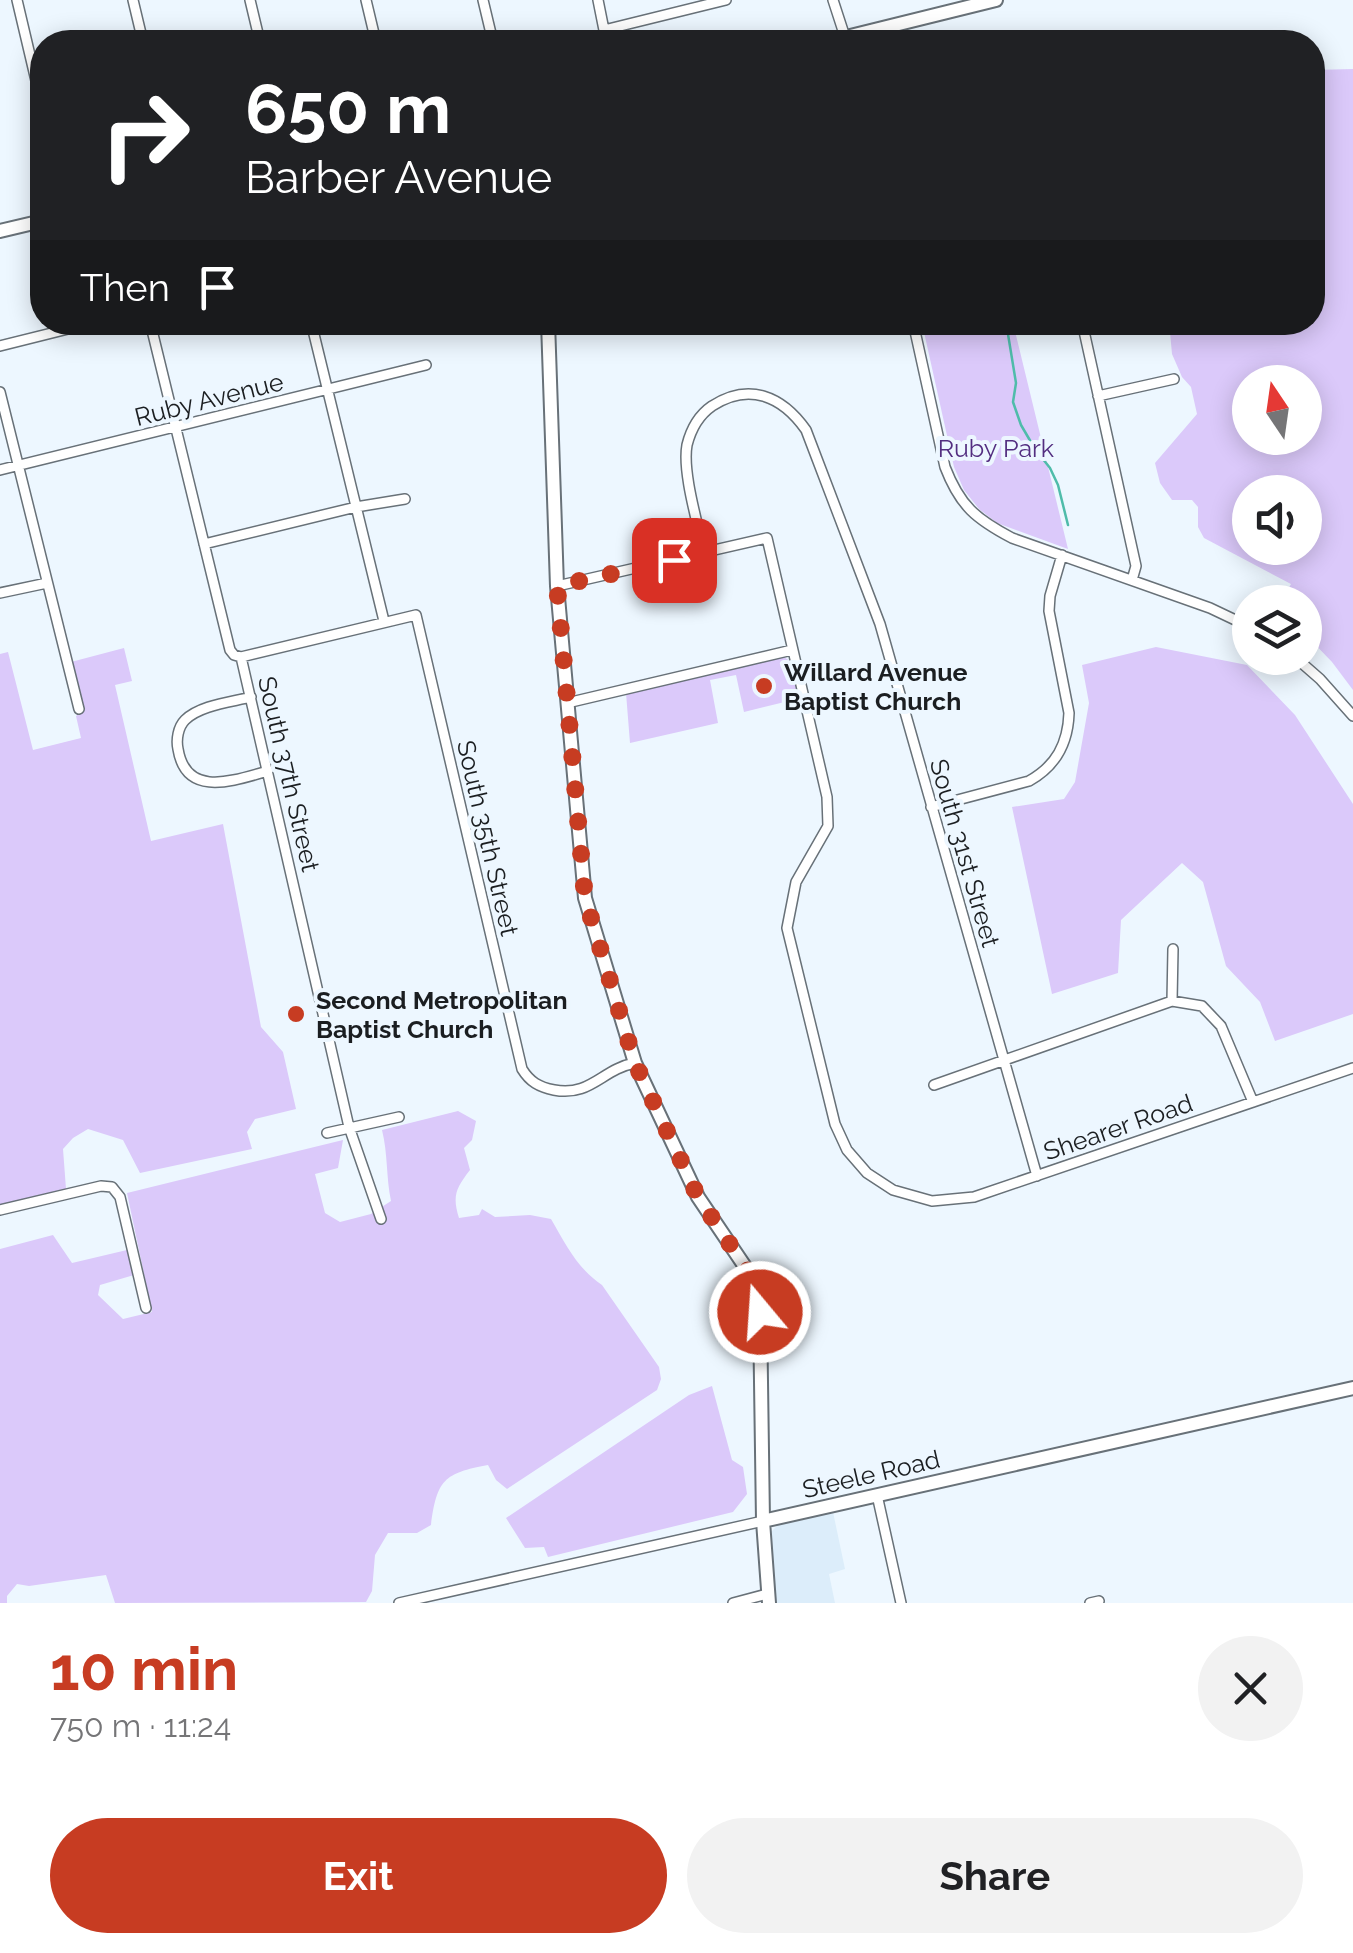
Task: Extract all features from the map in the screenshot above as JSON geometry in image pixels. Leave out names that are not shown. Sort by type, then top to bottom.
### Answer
[{"type":"street","points":[[17,0],[30,55]]},
{"type":"street","points":[[133,0],[141,30]]},
{"type":"street","points":[[250,0],[257,30]]},
{"type":"street","points":[[366,0],[373,30]]},
{"type":"street","points":[[483,0],[490,30]]},
{"type":"street","points":[[598,0],[604,30],[726,0]]},
{"type":"street","points":[[833,0],[843,30]]},
{"type":"street","points":[[877,30],[950,6],[996,0]]},
{"type":"street","points":[[0,230],[30,223]]},
{"type":"street","points":[[0,346],[44,335]]},
{"type":"street","name":"South 37th Street","points":[[153,335],[230,650],[242,656],[348,1127],[381,1218]]},
{"type":"street","points":[[242,656],[384,621],[314,335]]},
{"type":"street","points":[[548,335],[557,586],[585,898],[635,1063],[698,1197],[752,1277],[759,1301],[768,1599],[733,1603]]},
{"type":"street","points":[[915,335],[945,467],[960,500],[970,511],[1012,538],[1232,618]]},
{"type":"street","points":[[1085,335],[1136,566],[1132,580]]},
{"type":"street","name":"Ruby Avenue","points":[[0,470],[426,365]]},
{"type":"street","points":[[1098,396],[1174,379]]},
{"type":"street","points":[[0,392],[79,709]]},
{"type":"street","name":"South 31st Street","points":[[704,553],[687,470],[686,449],[691,430],[704,412],[735,395],[754,394],[782,404],[806,430],[880,624],[1037,1176]]},
{"type":"street","points":[[204,544],[405,499]]},
{"type":"street","points":[[557,586],[767,538],[792,650],[567,703]]},
{"type":"street","points":[[931,807],[1014,787],[1041,775],[1060,752],[1069,728],[1067,696],[1049,610],[1062,555]]},
{"type":"street","points":[[0,593],[47,583]]},
{"type":"street","name":"South 35th Street","points":[[384,621],[416,615],[522,1069],[529,1080],[543,1087],[575,1092],[635,1063]]},
{"type":"street","name":"Shearer Road","points":[[792,650],[825,781],[828,826],[796,882],[788,928],[835,1124],[847,1150],[867,1173],[893,1190],[932,1200],[974,1196],[1353,1068]]},
{"type":"street","points":[[1316,675],[1353,716]]},
{"type":"street","points":[[251,697],[202,710],[185,720],[176,742],[178,752],[186,770],[208,783],[268,771]]},
{"type":"street","points":[[1172,1001],[1173,949]]},
{"type":"street","points":[[934,1085],[1172,1001],[1202,1006],[1220,1026],[1254,1102]]},
{"type":"street","points":[[327,1133],[399,1117]]},
{"type":"street","points":[[0,1210],[101,1186],[112,1187],[120,1197],[146,1308]]},
{"type":"street","name":"Steele Road","points":[[398,1603],[1353,1388]]},
{"type":"street","points":[[877,1495],[901,1603]]},
{"type":"shaded area","points":[[833,1512],[845,1569],[829,1574],[835,1603],[774,1603],[770,1533],[778,1525]]},
{"type":"green space","points":[[1353,69],[1353,690],[1322,652],[1322,585],[1290,585],[1255,565],[1322,565],[1322,475],[1232,475],[1232,553],[1204,538],[1198,527],[1198,507],[1192,500],[1172,500],[1160,483],[1155,463],[1197,414],[1191,387],[1172,354],[1170,335],[1325,335],[1325,70]]},
{"type":"green space","name":"Ruby Park","points":[[925,335],[1016,335],[1068,549],[997,523],[964,490],[954,467]]},
{"type":"green space","points":[[1156,647],[1232,662],[1232,675],[1257,675],[1295,715],[1353,804],[1353,1014],[1275,1041],[1260,1002],[1226,966],[1203,882],[1182,863],[1121,920],[1118,973],[1052,994],[1012,807],[1064,799],[1075,782],[1089,703],[1082,665]]},
{"type":"green space","points":[[124,648],[132,681],[115,685],[151,841],[223,824],[261,1027],[283,1052],[296,1109],[255,1119],[247,1132],[252,1149],[140,1173],[123,1140],[88,1129],[63,1149],[66,1189],[0,1205],[0,654],[8,652],[33,750],[81,738],[76,716],[84,711],[71,662]]},
{"type":"green space","points":[[784,657],[791,662],[797,699],[744,712],[736,675],[710,680],[718,723],[630,743],[626,693]]},
{"type":"green space","points":[[458,1111],[476,1121],[472,1140],[464,1148],[470,1170],[457,1192],[459,1218],[479,1215],[482,1209],[495,1217],[530,1215],[551,1219],[573,1255],[602,1285],[659,1367],[661,1379],[657,1390],[507,1489],[496,1480],[488,1465],[461,1471],[445,1481],[436,1498],[431,1525],[417,1533],[388,1533],[375,1555],[372,1591],[366,1602],[115,1603],[106,1575],[29,1586],[17,1584],[7,1596],[7,1603],[0,1603],[0,1249],[53,1235],[72,1263],[127,1250],[134,1275],[100,1285],[98,1295],[123,1319],[152,1312],[127,1193],[343,1140],[338,1168],[315,1174],[325,1213],[340,1222],[371,1214],[391,1201],[382,1130]]},
{"type":"green space","points":[[712,1386],[732,1460],[743,1467],[747,1494],[733,1512],[548,1557],[544,1547],[525,1548],[506,1518],[689,1395]]},
{"type":"waterway","points":[[1008,335],[1016,383],[1013,402],[1021,425],[1058,485],[1068,525]]},
{"type":"place","name":"Willard Avenue Baptist Church","points":[[764,686]]},
{"type":"place","name":"Second Metropolitan Baptist Church","points":[[296,1014]]},
{"type":"route","points":[[674,560],[557,586],[582,882],[635,1063],[698,1197],[752,1277],[760,1312]]}]
